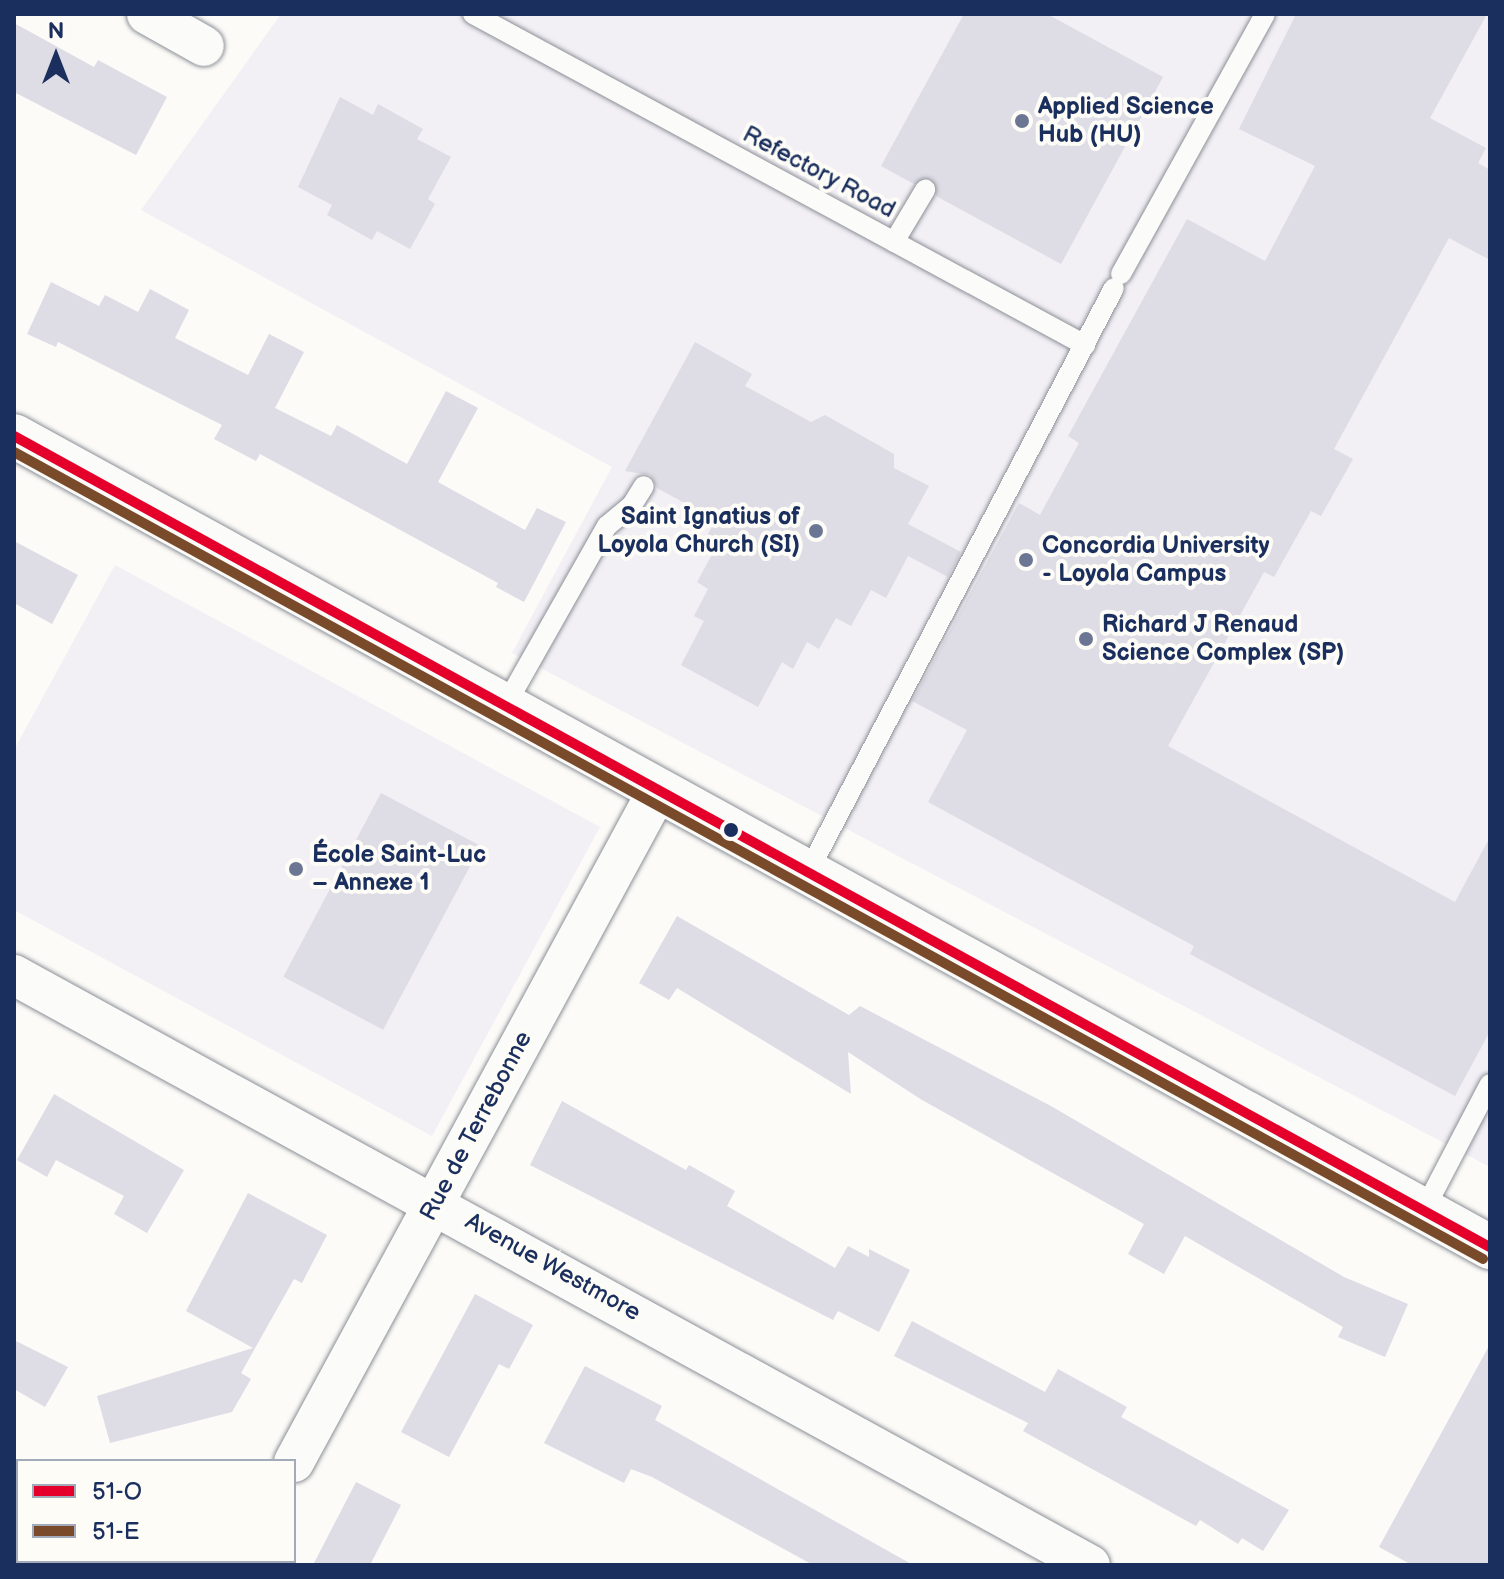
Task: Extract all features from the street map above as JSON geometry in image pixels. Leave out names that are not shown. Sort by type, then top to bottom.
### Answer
[{"type":"street","points":[[147,14],[204,46]]},
{"type":"street","points":[[14,436],[1490,1247]]},
{"type":"street","name":"Rue de Terrebonne","points":[[296,1459],[658,790]]},
{"type":"street","name":"Avenue Westmore","points":[[14,975],[435,1202],[1090,1565]]},
{"type":"lane","name":"Refectory Road","points":[[473,14],[1085,345]]},
{"type":"lane","points":[[808,872],[1117,281],[1265,14]]},
{"type":"lane","points":[[894,242],[925,190]]},
{"type":"lane","points":[[505,706],[607,526],[632,505],[644,486]]},
{"type":"lane","points":[[1424,1210],[1490,1084]]},
{"type":"shaded area","name":"Concordia University - Loyola Campus","points":[[281,14],[1490,14],[1490,1167],[512,653],[612,467],[141,210]]},
{"type":"shaded area","name":"École Saint-Luc – Annexe 1","points":[[115,565],[600,827],[432,1136],[14,910],[14,750]]},
{"type":"building","name":"Applied Science Hub (HU)","points":[[964,14],[1047,14],[1163,77],[1061,264],[936,196],[931,179],[914,184],[881,166]]},
{"type":"building","name":"Richard J Renaud Science Complex (SP)","points":[[1296,14],[1487,14],[1430,118],[1486,148],[1478,163],[1490,170],[1490,260],[1449,238],[1334,449],[1353,459],[1321,516],[1311,511],[1274,577],[1264,572],[1168,746],[1455,902],[1490,837],[1490,1031],[1455,1096],[1190,954],[1194,946],[928,802],[967,730],[912,701],[1019,503],[1040,515],[1079,443],[1068,436],[1187,219],[1265,261],[1315,166],[1239,129]]},
{"type":"building","points":[[14,23],[94,67],[98,60],[167,97],[136,155],[14,92]]},
{"type":"building","points":[[340,97],[373,115],[378,104],[423,129],[417,139],[451,157],[428,199],[435,204],[410,249],[377,231],[372,240],[327,215],[332,205],[298,187]]},
{"type":"building","points":[[51,282],[99,306],[105,295],[138,312],[150,289],[189,310],[175,338],[248,375],[269,334],[304,352],[275,408],[331,436],[337,425],[407,464],[446,391],[478,408],[438,482],[525,530],[537,508],[566,522],[524,602],[496,587],[498,583],[260,454],[256,461],[214,439],[222,425],[58,342],[56,347],[27,334]]},
{"type":"building","name":"Saint Ignatius of Loyola Church (SI)","points":[[695,342],[752,374],[745,386],[811,422],[825,415],[894,454],[894,468],[929,486],[908,524],[961,552],[948,577],[908,556],[886,598],[871,590],[851,626],[836,618],[819,649],[807,642],[793,669],[782,662],[758,707],[681,665],[704,621],[694,616],[708,589],[697,582],[714,551],[702,544],[716,520],[657,488],[650,475],[625,471]]},
{"type":"building","points":[[14,541],[78,575],[52,624],[14,603]]},
{"type":"building","points":[[381,793],[481,846],[383,1030],[283,977]]},
{"type":"building","points":[[677,916],[849,1015],[860,1006],[1051,1106],[1344,1277],[1408,1304],[1385,1357],[1338,1337],[1343,1327],[1185,1236],[1164,1274],[1128,1254],[1144,1224],[922,1100],[848,1052],[851,1094],[677,988],[669,1000],[639,983]]},
{"type":"building","points":[[54,1094],[184,1170],[147,1233],[114,1214],[124,1196],[56,1160],[47,1177],[17,1160]]},
{"type":"building","points":[[562,1101],[686,1170],[689,1165],[735,1191],[727,1206],[835,1268],[848,1246],[869,1257],[869,1249],[910,1270],[879,1332],[838,1311],[833,1320],[530,1165]]},
{"type":"building","points":[[248,1193],[327,1235],[302,1283],[294,1279],[241,1373],[251,1379],[232,1412],[110,1443],[97,1396],[253,1348],[186,1311]]},
{"type":"building","points":[[475,1294],[533,1325],[509,1369],[499,1364],[449,1457],[401,1432]]},
{"type":"building","points":[[912,1321],[1045,1392],[1058,1369],[1127,1407],[1121,1417],[1289,1510],[1263,1551],[1242,1538],[1238,1544],[1200,1520],[1196,1526],[1023,1431],[1028,1423],[894,1356]]},
{"type":"building","points":[[14,1340],[68,1367],[45,1407],[14,1389]]},
{"type":"building","points":[[1490,1344],[1490,1565],[1412,1565],[1379,1547]]},
{"type":"building","points":[[585,1366],[662,1406],[655,1420],[913,1565],[813,1565],[652,1477],[631,1469],[624,1483],[544,1443]]},
{"type":"building","points":[[356,1482],[401,1505],[370,1565],[313,1565]]},
{"type":"transit line","name":"51-O","points":[[14,436],[1490,1247]]},
{"type":"transit line","name":"51-E","points":[[14,452],[1483,1259]]},
{"type":"place","name":"Applied Science Hub (HU)","points":[[1022,121]]},
{"type":"place","name":"Saint Ignatius of Loyola Church (SI)","points":[[816,531]]},
{"type":"place","name":"Concordia University - Loyola Campus","points":[[1026,560]]},
{"type":"place","name":"Richard J Renaud Science Complex (SP)","points":[[1086,639]]},
{"type":"place","name":"École Saint-Luc – Annexe 1","points":[[296,869]]}]
